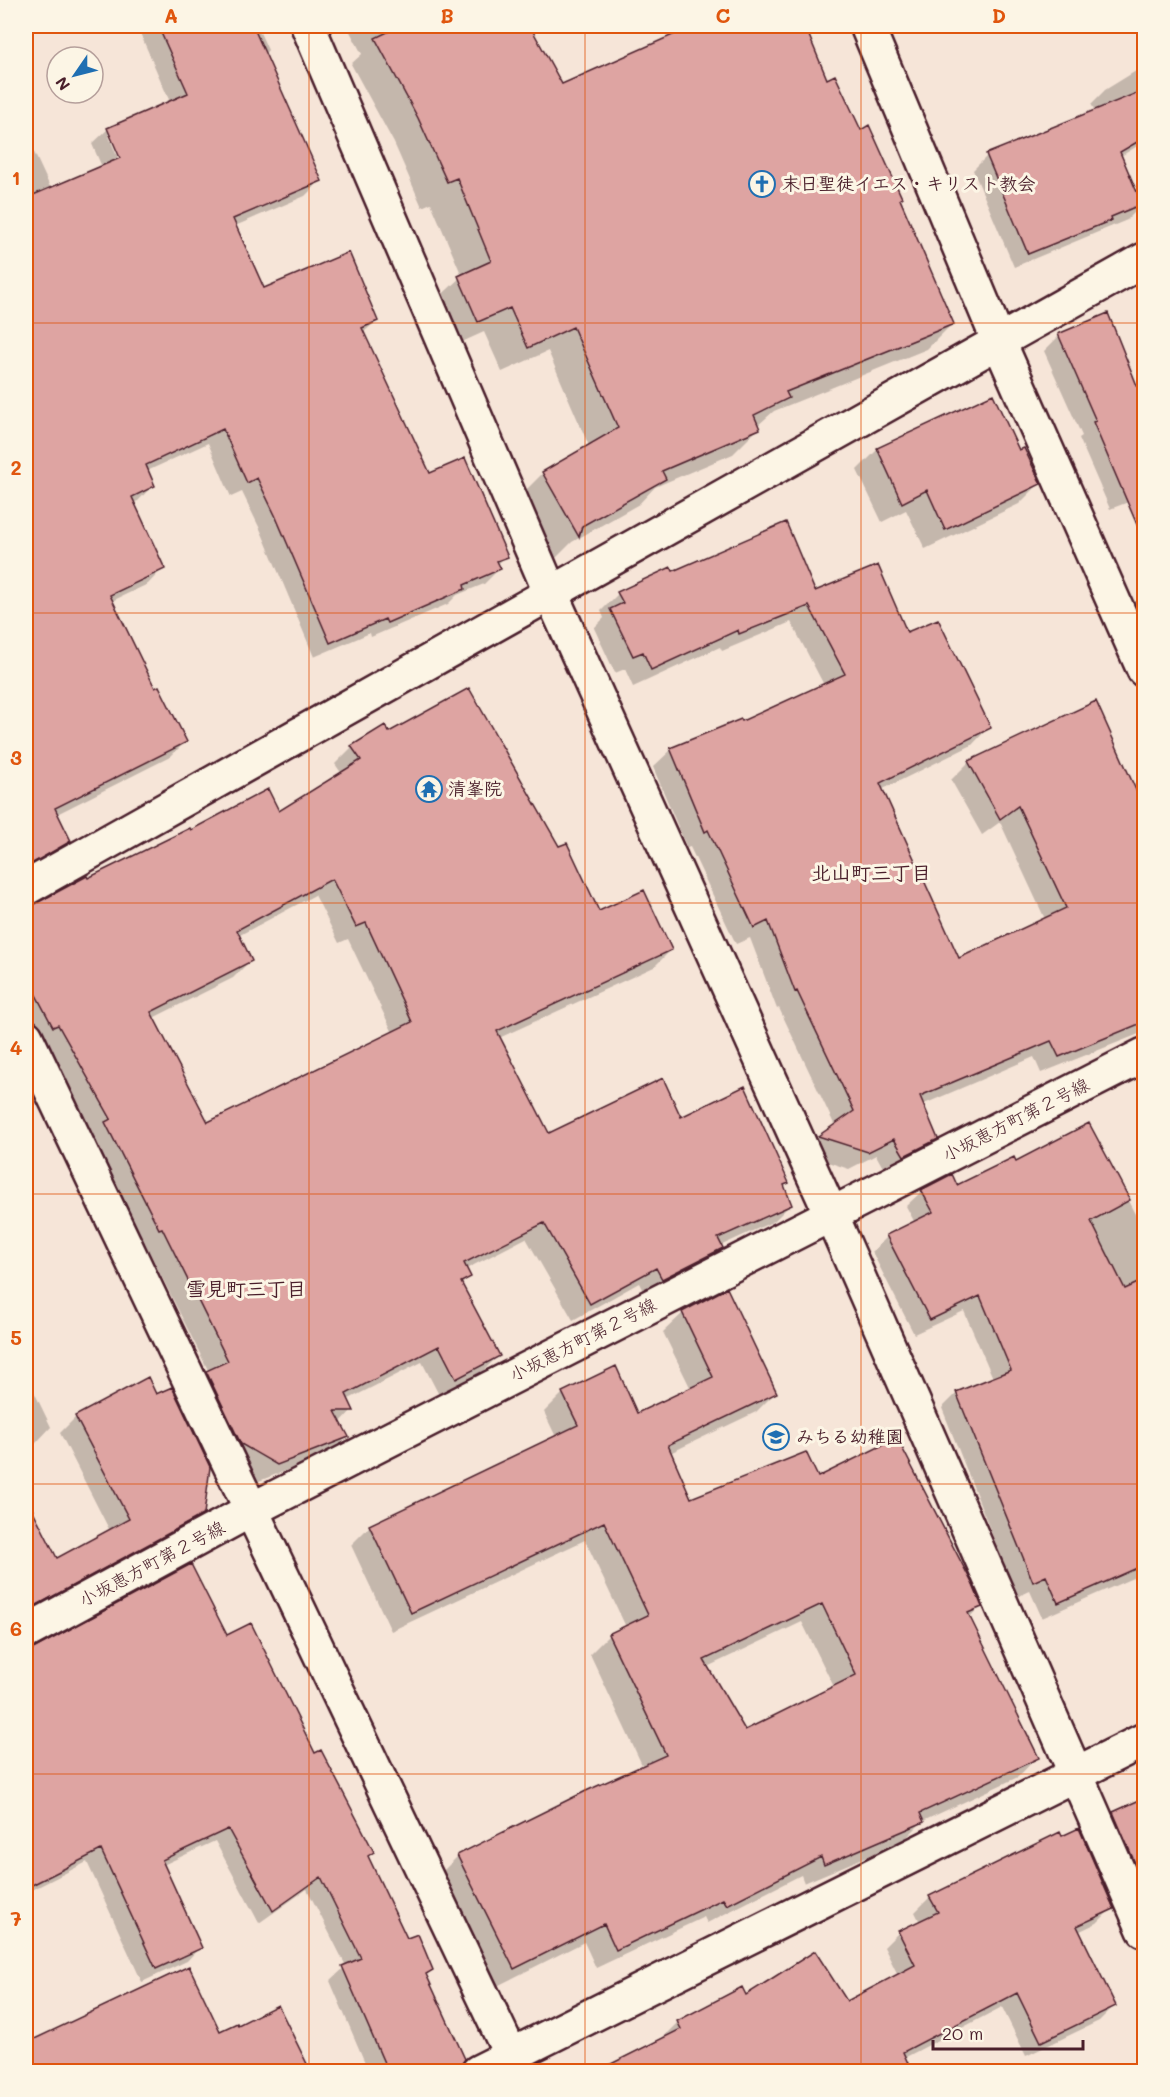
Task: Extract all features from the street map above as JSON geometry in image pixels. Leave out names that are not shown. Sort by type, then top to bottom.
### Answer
[{"type":"street","points":[[308,26],[551,594],[831,1214],[1144,1930]]},
{"type":"street","points":[[867,26],[999,342],[1144,670]]},
{"type":"street","points":[[26,888],[1144,260]]},
{"type":"street","points":[[26,1037],[515,2063]]},
{"type":"street","name":"小坂恵方町第２号線","points":[[26,1632],[251,1510],[1144,1055]]},
{"type":"street","points":[[478,2072],[515,2063],[1144,1740]]},
{"type":"building","points":[[158,26],[253,26],[322,181],[233,219],[264,288],[349,252],[378,321],[362,328],[430,473],[465,458],[508,557],[497,561],[501,569],[464,585],[465,589],[387,623],[385,619],[330,643],[257,478],[247,483],[223,429],[146,465],[155,486],[132,497],[165,569],[110,595],[155,688],[159,686],[187,742],[55,808],[71,841],[26,867],[26,198],[120,158],[107,128],[188,93]]},
{"type":"building","points":[[400,26],[530,26],[562,84],[693,26],[805,26],[827,79],[835,75],[861,130],[869,125],[954,324],[786,392],[789,398],[754,415],[760,429],[662,471],[666,479],[582,526],[579,537],[542,472],[618,428],[573,327],[528,348],[510,308],[478,322],[458,276],[491,261],[457,178],[447,182],[418,118],[375,38]]},
{"type":"building","points":[[1144,90],[1144,138],[1120,152],[1142,204],[1111,217],[1112,220],[1028,254],[986,154]]},
{"type":"building","points":[[1108,313],[1144,403],[1144,541],[1058,334]]},
{"type":"building","points":[[993,394],[1019,450],[1024,448],[1041,484],[945,530],[927,490],[902,503],[877,448]]},
{"type":"building","points":[[786,522],[815,591],[878,565],[907,632],[938,619],[991,728],[880,783],[959,958],[1066,908],[1018,806],[1000,819],[968,761],[1096,701],[1144,808],[1144,1022],[1059,1057],[1051,1041],[920,1096],[938,1139],[904,1156],[894,1139],[868,1152],[818,1136],[854,1111],[797,991],[795,992],[768,921],[754,928],[708,830],[705,832],[670,748],[741,719],[742,721],[845,674],[809,606],[739,634],[738,630],[651,670],[643,652],[633,656],[610,609],[623,603],[617,592],[671,567],[673,571]]},
{"type":"building","points":[[469,688],[559,846],[567,843],[599,911],[644,890],[672,950],[497,1031],[549,1133],[663,1078],[681,1117],[745,1086],[789,1183],[784,1185],[792,1205],[718,1238],[723,1248],[662,1279],[656,1268],[590,1304],[544,1223],[464,1263],[471,1277],[461,1282],[500,1356],[456,1379],[439,1346],[346,1394],[354,1411],[335,1411],[349,1437],[277,1465],[241,1444],[206,1371],[228,1361],[162,1228],[159,1229],[105,1122],[111,1119],[58,1025],[53,1027],[26,976],[26,907],[87,876],[88,878],[190,828],[191,830],[268,789],[279,811],[361,760],[351,746],[385,725],[389,732]],"holes":[[[332,879],[356,927],[366,923],[412,1022],[208,1122],[151,1012],[252,961],[237,930]]]},
{"type":"building","points":[[1089,1123],[1130,1200],[1091,1221],[1125,1289],[1144,1280],[1144,1565],[1058,1603],[1046,1576],[1033,1582],[956,1392],[1011,1370],[980,1296],[930,1320],[886,1235],[933,1212],[921,1190],[952,1174],[957,1185],[1014,1157],[1016,1161]]},
{"type":"building","points":[[727,1288],[777,1393],[668,1445],[691,1498],[806,1452],[818,1477],[897,1438],[973,1585],[982,1607],[968,1613],[1039,1758],[920,1813],[924,1822],[824,1865],[821,1857],[727,1905],[723,1899],[616,1950],[604,1924],[514,1969],[457,1855],[586,1791],[666,1755],[608,1634],[648,1615],[604,1522],[411,1613],[369,1525],[578,1425],[562,1392],[616,1366],[637,1413],[713,1377],[682,1312]],"holes":[[[822,1604],[856,1675],[745,1730],[704,1660]]]},
{"type":"building","points":[[148,1377],[156,1394],[172,1387],[210,1467],[204,1514],[26,1611],[26,1497],[57,1558],[129,1519],[75,1416]]},
{"type":"building","points":[[191,1564],[227,1635],[251,1623],[315,1753],[321,1750],[374,1852],[368,1856],[407,1938],[418,1934],[433,1970],[426,1974],[465,2059],[459,2072],[388,2072],[342,1966],[361,1958],[321,1877],[273,1911],[228,1829],[162,1860],[202,1948],[156,1969],[101,1850],[26,1888],[26,1651]]},
{"type":"building","points":[[1144,1798],[1144,1884],[1113,1812]]},
{"type":"building","points":[[1079,1828],[1114,1909],[1077,1926],[1116,2006],[1041,2042],[1017,1993],[903,2052],[912,2072],[595,2072],[681,2029],[677,2021],[742,1987],[746,1995],[815,1951],[847,2001],[915,1965],[898,1931],[938,1912],[929,1896],[1060,1832],[1062,1836]]},
{"type":"building","points":[[189,1966],[220,2031],[237,2023],[238,2025],[278,2005],[311,2072],[26,2072],[26,2043]]},
{"type":"place","name":"末日聖徒イエス・キリスト教会","points":[[762,184]]},
{"type":"place","name":"清峯院","points":[[429,789]]},
{"type":"place","name":"みちる幼稚園","points":[[776,1437]]},
{"type":"district","name":"北山町三丁目","points":[[871,873]]},
{"type":"district","name":"雪見町三丁目","points":[[246,1289]]}]
